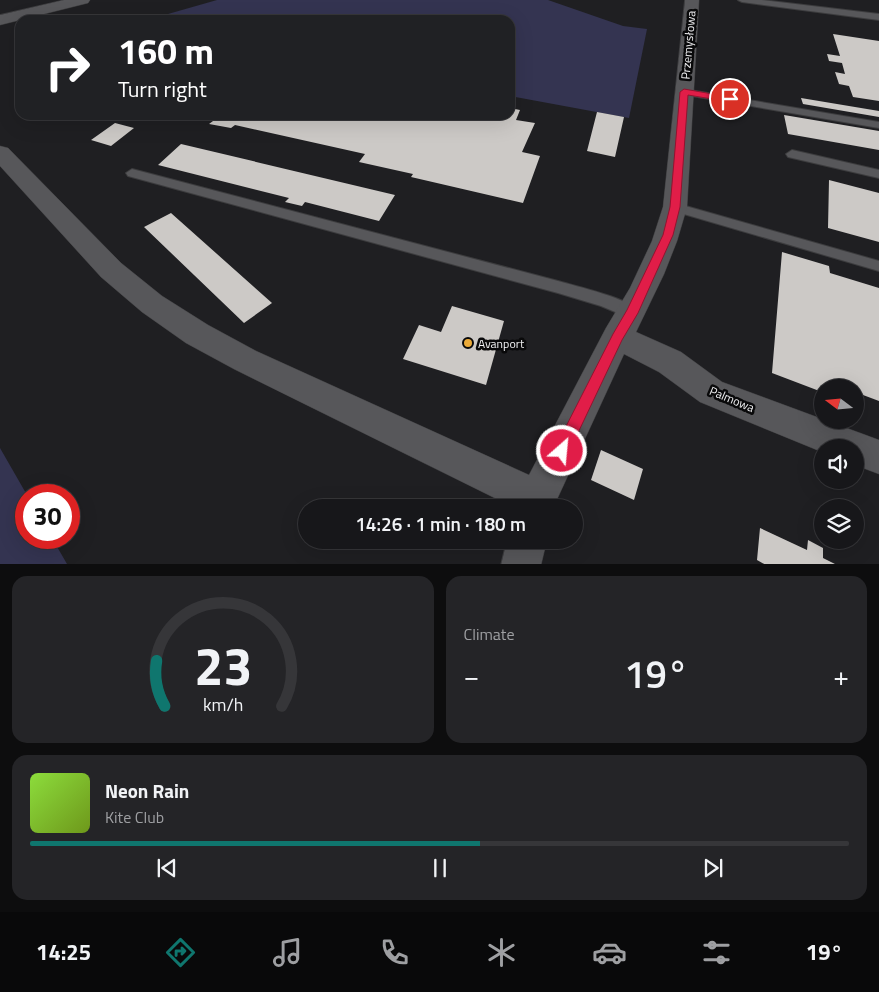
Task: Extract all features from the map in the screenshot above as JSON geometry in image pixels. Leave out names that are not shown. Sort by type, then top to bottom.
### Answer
[{"type":"street","points":[[21,15],[84,0]]},
{"type":"street","name":"Przemysłowa","points":[[538,499],[668,235],[675,207],[692,0]]},
{"type":"street","points":[[0,20],[15,16]]},
{"type":"street","points":[[0,153],[111,270],[152,304],[197,334],[245,360],[528,499]]},
{"type":"street","name":"Palmowa","points":[[625,325],[670,362],[711,392],[831,439]]},
{"type":"street","name":"Palmowa","points":[[864,452],[879,457]]},
{"type":"street","points":[[521,564],[525,549]]},
{"type":"lane","points":[[742,0],[879,17]]},
{"type":"lane","points":[[684,92],[879,125]]},
{"type":"lane","points":[[792,154],[879,174]]},
{"type":"lane","points":[[132,173],[606,301],[625,325]]},
{"type":"lane","points":[[675,207],[879,266]]},
{"type":"shaded area","points":[[217,0],[548,0],[623,26],[647,29],[629,118],[515,97],[515,15],[164,15]]},
{"type":"shaded area","points":[[0,448],[21,484],[15,484],[15,549],[58,549],[67,564],[0,564]]},
{"type":"building","points":[[833,34],[879,41],[879,101],[853,97],[849,86],[839,84],[835,72],[845,74],[842,63],[829,61],[827,54],[840,56]]},
{"type":"building","points":[[801,98],[879,111],[879,117],[803,104]]},
{"type":"building","points":[[515,109],[520,110],[516,120],[535,123],[522,152],[540,156],[523,203],[411,177],[413,174],[359,162],[365,154],[235,125],[231,128],[209,124],[213,121],[209,120],[515,120]]},
{"type":"building","points":[[597,112],[624,117],[615,157],[587,151]]},
{"type":"building","points":[[784,115],[879,131],[879,150],[788,134]]},
{"type":"building","points":[[115,123],[134,128],[111,146],[91,140]]},
{"type":"building","points":[[181,144],[395,195],[379,221],[305,202],[302,206],[285,202],[289,198],[158,165]]},
{"type":"building","points":[[829,180],[879,193],[879,242],[828,228]]},
{"type":"building","points":[[171,213],[272,303],[244,323],[144,227]]},
{"type":"building","points":[[782,252],[829,266],[830,273],[879,288],[879,401],[864,395],[864,379],[814,379],[814,389],[772,373]]},
{"type":"building","points":[[452,306],[504,321],[486,385],[403,359],[419,325],[441,332]]},
{"type":"building","points":[[601,450],[643,469],[634,500],[591,480]]},
{"type":"building","points":[[760,528],[807,550],[808,540],[814,543],[814,549],[823,549],[823,558],[835,564],[764,564],[757,560]]},
{"type":"place","name":"Avanport","points":[[468,343]]},
{"type":"route","points":[[562,451],[617,337],[632,313],[668,235],[675,207],[684,92],[730,99]]}]
